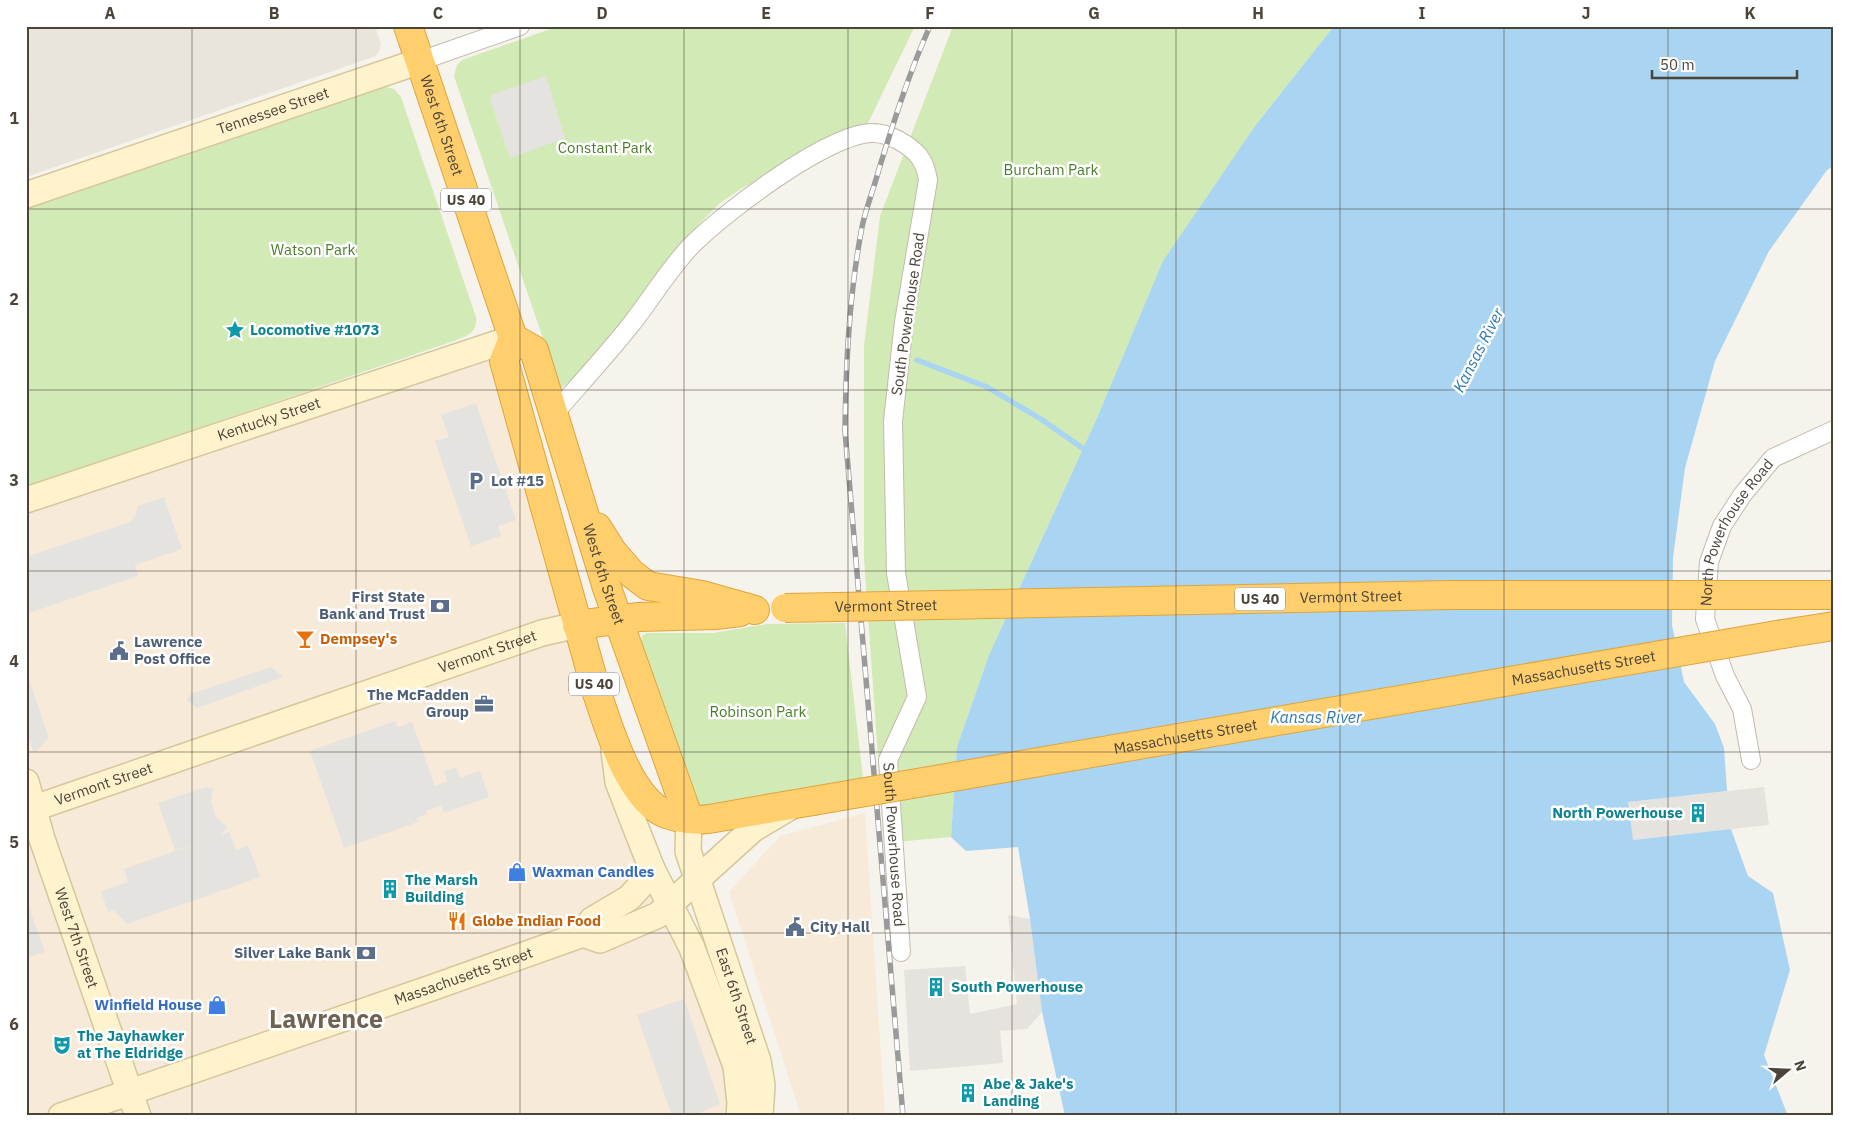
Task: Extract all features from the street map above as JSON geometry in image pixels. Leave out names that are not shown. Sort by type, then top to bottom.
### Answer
[{"type":"highway","name":"West 6th Street","points":[[408,26],[513,338],[534,350],[618,620],[689,819]]},
{"type":"highway","name":"US 40","points":[[513,338],[504,361],[596,690],[613,741],[635,786],[643,796],[662,812],[689,819]]},
{"type":"highway","name":"US 40","points":[[580,499],[612,551],[641,582],[648,586],[702,595],[755,610]]},
{"type":"highway","name":"Vermont Street","points":[[578,626],[639,617],[716,615],[785,608],[1452,595],[1834,595]]},
{"type":"highway","name":"Massachusetts Street","points":[[689,819],[707,820],[1834,626]]},
{"type":"street","name":"Tennessee Street","points":[[26,195],[520,26]]},
{"type":"street","name":"South Powerhouse Road","points":[[554,414],[628,328],[691,246],[728,214],[770,183],[803,160],[830,146],[854,136],[872,132],[889,135],[916,151],[924,165],[928,180],[904,322],[893,421],[896,573],[918,697],[888,760],[901,952]]},
{"type":"street","name":"Kentucky Street","points":[[26,500],[513,338]]},
{"type":"street","name":"North Powerhouse Road","points":[[1751,760],[1742,709],[1724,676],[1705,619],[1709,562],[1722,526],[1743,494],[1772,458],[1834,430]]},
{"type":"street","name":"Vermont Street","points":[[30,809],[542,633],[578,626]]},
{"type":"street","points":[[613,741],[618,782],[652,869],[671,905]]},
{"type":"street","name":"West 7th Street","points":[[26,782],[30,809],[138,1116]]},
{"type":"street","name":"Massachusetts Street","points":[[583,934],[600,940],[658,915],[753,829],[803,803]]},
{"type":"street","name":"West 6th Street","points":[[689,819],[688,851],[698,880]]},
{"type":"street","name":"Massachusetts Street","points":[[61,1116],[434,988],[583,934],[592,920],[629,898],[652,869]]},
{"type":"street","name":"East 6th Street","points":[[698,880],[758,1061],[762,1085],[760,1116]]},
{"type":"street","name":"East 6th Street","points":[[671,905],[692,948],[736,1066],[740,1103],[739,1116]]},
{"type":"shaded area","points":[[26,26],[375,26],[381,44],[376,56],[26,177]]},
{"type":"shaded area","points":[[546,76],[565,138],[510,158],[490,99],[493,94]]},
{"type":"shaded area","points":[[513,338],[504,361],[596,690],[692,948],[739,1116],[26,1116],[26,500]]},
{"type":"shaded area","name":"Lot #15","points":[[476,403],[516,520],[498,526],[501,536],[471,546],[435,441],[449,437],[441,415]]},
{"type":"shaded area","points":[[164,497],[182,549],[135,565],[138,576],[29,613],[26,605],[26,557],[130,522],[135,517],[138,506]]},
{"type":"shaded area","points":[[271,667],[283,677],[197,708],[187,700],[191,694]]},
{"type":"shaded area","points":[[26,671],[49,738],[34,753],[26,731]]},
{"type":"shaded area","points":[[395,721],[398,727],[412,722],[435,786],[447,782],[444,771],[456,767],[460,778],[480,771],[489,797],[444,813],[441,806],[426,811],[427,814],[416,818],[418,822],[344,848],[310,751]]},
{"type":"shaded area","points":[[205,787],[213,788],[211,802],[216,817],[227,827],[221,835],[229,832],[236,850],[248,845],[260,877],[127,924],[114,910],[108,912],[101,891],[128,882],[124,869],[195,844],[175,850],[158,803]]},
{"type":"shaded area","name":"North Powerhouse","points":[[1764,787],[1769,825],[1632,840],[1628,802]]},
{"type":"shaded area","points":[[865,813],[885,1116],[801,1116],[729,892],[780,836]]},
{"type":"shaded area","points":[[26,899],[45,952],[26,958]]},
{"type":"shaded area","name":"South Powerhouse","points":[[1008,915],[1030,919],[1042,1012],[1027,1029],[1000,1031],[1003,1063],[910,1071],[904,970],[965,966],[970,1014],[1017,1004]]},
{"type":"shaded area","points":[[684,999],[720,1104],[692,1116],[672,1116],[637,1015]]},
{"type":"green space","name":"Constant Park","points":[[559,26],[915,26],[867,125],[825,139],[720,203],[670,258],[634,310],[575,377],[560,389],[454,76],[457,65],[462,60]]},
{"type":"green space","name":"Burcham Park","points":[[953,26],[1334,26],[1255,126],[1163,262],[1097,418],[989,655],[957,747],[951,837],[884,843],[864,558],[864,346],[880,216]]},
{"type":"green space","name":"Watson Park","points":[[386,87],[394,89],[401,97],[476,317],[475,327],[472,331],[451,342],[26,487],[26,209]]},
{"type":"green space","name":"Robinson Park","points":[[845,623],[863,778],[761,798],[698,805],[641,645],[642,636],[647,633],[713,633],[767,624]]},
{"type":"water","name":"Kansas River","points":[[1334,26],[1834,26],[1834,166],[1827,170],[1769,251],[1715,361],[1685,468],[1673,558],[1672,625],[1684,682],[1715,724],[1724,748],[1727,791],[1628,802],[1633,840],[1731,829],[1748,876],[1773,893],[1790,970],[1764,1055],[1788,1116],[1065,1116],[1042,1012],[1030,919],[1018,847],[966,851],[951,837],[957,747],[989,655],[1097,418],[1163,261],[1255,126]]},
{"type":"waterway","points":[[917,360],[987,387],[1041,419],[1088,452]]},
{"type":"railway","points":[[903,1116],[845,431],[845,406],[851,304],[862,227],[902,97],[930,26]]},
{"type":"place","name":"Locomotive #1073","points":[[235,330]]},
{"type":"place","name":"Lot #15","points":[[476,481]]},
{"type":"place","name":"First State Bank and Trust","points":[[440,606]]},
{"type":"place","name":"Dempsey's","points":[[305,639]]},
{"type":"place","name":"Lawrence Post Office","points":[[119,651]]},
{"type":"place","name":"The McFadden Group","points":[[484,704]]},
{"type":"place","name":"North Powerhouse","points":[[1698,813]]},
{"type":"place","name":"Waxman Candles","points":[[517,872]]},
{"type":"place","name":"The Marsh Building","points":[[390,889]]},
{"type":"place","name":"Globe Indian Food","points":[[457,921]]},
{"type":"place","name":"City Hall","points":[[795,927]]},
{"type":"place","name":"Silver Lake Bank","points":[[366,953]]},
{"type":"place","name":"South Powerhouse","points":[[936,987]]},
{"type":"place","name":"Winfield House","points":[[217,1005]]},
{"type":"place","name":"The Jayhawker at The Eldridge","points":[[62,1045]]},
{"type":"place","name":"Abe & Jake's Landing","points":[[968,1093]]},
{"type":"district","name":"Lawrence","points":[[326,1019]]}]
